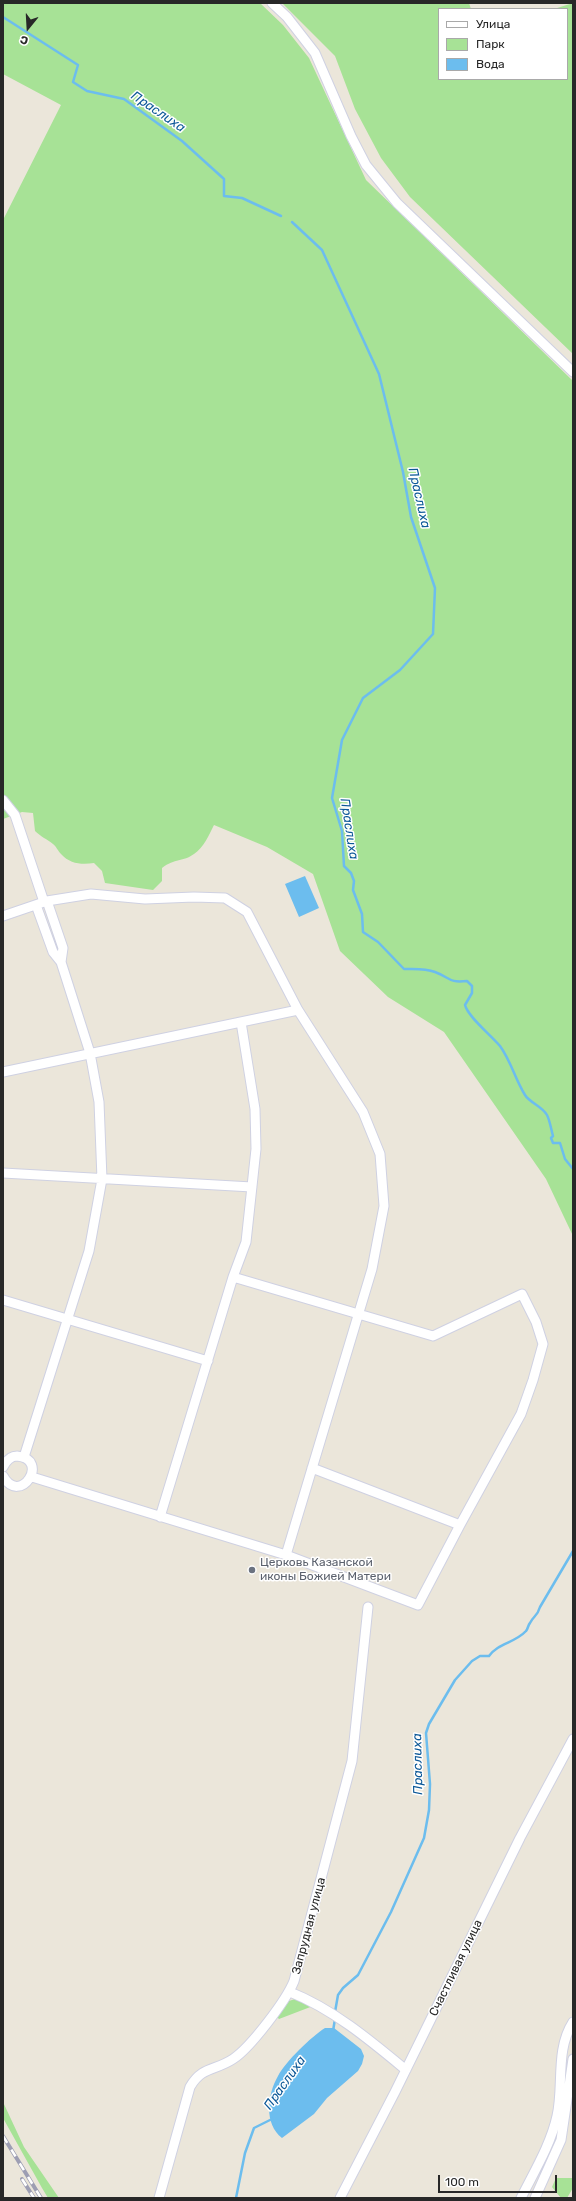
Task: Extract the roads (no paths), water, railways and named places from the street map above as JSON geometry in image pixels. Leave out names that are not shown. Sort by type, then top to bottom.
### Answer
[{"type":"street","points":[[272,3],[287,18],[315,53],[351,136],[366,165],[398,204],[573,372]]},
{"type":"street","points":[[3,800],[15,815],[42,902],[63,948],[61,962],[90,1053],[99,1102],[102,1179],[89,1251],[24,1457]]},
{"type":"street","points":[[3,916],[42,902],[91,894],[145,899],[194,897],[225,898],[247,912],[298,1010],[363,1112],[380,1154],[384,1206],[372,1269],[357,1314],[286,1555]]},
{"type":"street","points":[[3,1072],[298,1010]]},
{"type":"street","points":[[160,1517],[233,1277],[246,1242],[256,1149],[255,1109],[241,1022]]},
{"type":"street","points":[[3,1173],[252,1187]]},
{"type":"street","points":[[32,1477],[286,1555],[418,1605],[521,1414],[533,1380],[543,1344],[536,1322],[522,1294],[433,1336],[233,1277]]},
{"type":"street","points":[[3,1300],[208,1361]]},
{"type":"street","points":[[3,1467],[6,1460],[14,1456],[24,1457],[30,1462],[33,1469],[32,1477],[26,1484],[18,1487],[9,1484],[3,1476]]},
{"type":"street","points":[[312,1468],[460,1525]]},
{"type":"street","name":"Запрудная улица","points":[[159,2198],[190,2087],[196,2076],[233,2059],[251,2041],[290,1992],[352,1761],[368,1607]]},
{"type":"street","name":"Счастливая улица","points":[[340,2198],[406,2070],[520,1838],[573,1739]]},
{"type":"street","points":[[290,1992],[305,1998],[325,2010],[375,2044],[406,2070]]},
{"type":"street","points":[[521,2198],[551,2135],[557,2116],[565,2042],[573,2022]]},
{"type":"street","points":[[536,2198],[561,2140],[573,2059]]},
{"type":"water","points":[[305,876],[319,908],[299,917],[285,884]]},
{"type":"water","points":[[325,2028],[334,2028],[361,2049],[364,2056],[362,2064],[358,2071],[327,2098],[314,2114],[282,2138],[272,2125],[270,2117],[270,2100],[274,2084],[282,2070],[293,2057],[306,2043]]},
{"type":"waterway","name":"Праслиха","points":[[3,17],[78,65],[73,82],[87,91],[124,99],[182,141],[224,179],[224,196],[242,198],[281,216]]},
{"type":"waterway","name":"Праслиха","points":[[292,222],[322,250],[379,374],[403,472],[411,517],[435,588],[433,634],[400,670],[363,698],[342,740],[332,798],[342,831],[344,866],[351,873],[354,881],[353,890],[362,914],[363,932],[378,942],[404,969],[427,970],[440,974],[453,981],[467,981],[472,986],[472,993],[465,1005],[467,1010],[500,1046],[525,1095],[545,1112],[550,1122],[553,1136],[551,1138],[553,1143],[560,1143],[565,1159],[573,1169]]},
{"type":"waterway","name":"Праслиха","points":[[335,2012],[338,1995],[343,1988],[358,1975],[391,1912],[424,1838],[429,1810],[430,1784],[426,1733],[429,1724],[455,1680],[472,1661],[480,1656],[489,1656],[497,1648],[517,1638],[526,1631],[531,1620],[538,1613],[540,1607],[573,1551]]},
{"type":"waterway","name":"Праслиха","points":[[333,2031],[335,2019]]},
{"type":"waterway","name":"Праслиха","points":[[236,2198],[245,2153],[254,2128],[272,2119]]},
{"type":"railway","points":[[3,2136],[41,2198]]},
{"type":"railway","points":[[22,2179],[34,2198]]},
{"type":"place","name":"Церковь Казанской иконы Божией Матери","points":[[252,1570]]}]
